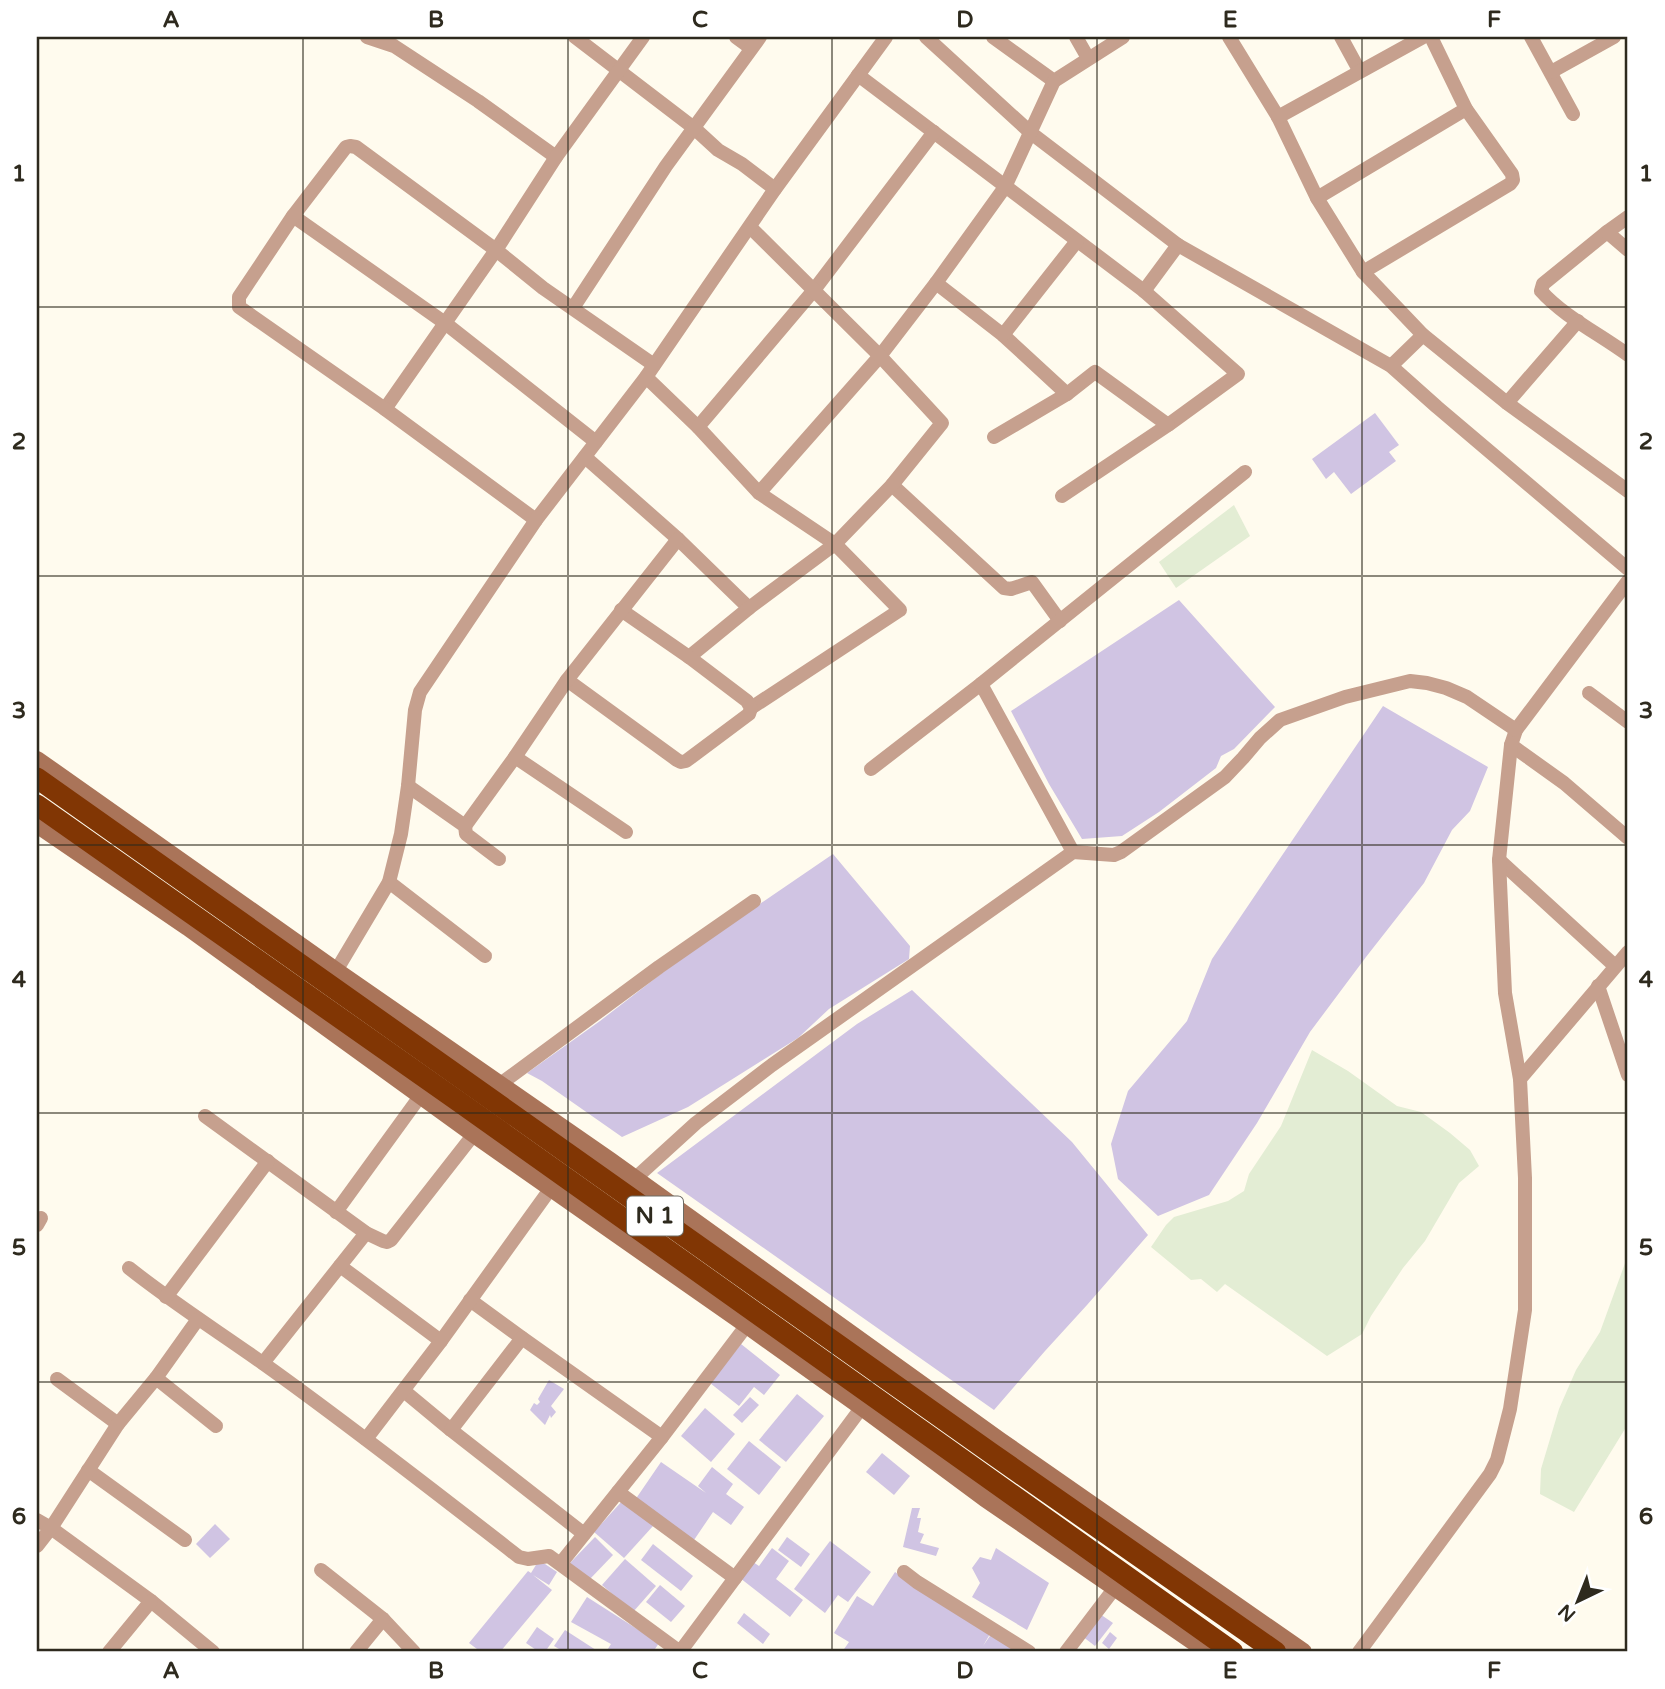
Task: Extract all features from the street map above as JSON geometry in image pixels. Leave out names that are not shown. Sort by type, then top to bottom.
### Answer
[{"type":"highway","name":"N 1","points":[[37,778],[627,1186],[1244,1621],[1276,1652]]},
{"type":"highway","name":"N 1","points":[[37,805],[458,1101],[751,1319],[1119,1582],[1223,1651]]},
{"type":"street","points":[[367,37],[397,41],[556,157]]},
{"type":"street","points":[[575,37],[694,128],[718,150],[775,189]]},
{"type":"street","points":[[385,409],[496,250],[556,157],[643,37]]},
{"type":"street","points":[[572,308],[666,166],[755,42],[736,37]]},
{"type":"street","points":[[336,971],[389,882],[401,834],[413,721],[420,692],[537,520],[650,371],[775,189],[886,37]]},
{"type":"street","points":[[926,37],[1031,133],[1178,245],[1391,366],[1628,569]]},
{"type":"street","points":[[993,37],[1054,81]]},
{"type":"street","points":[[1076,37],[1088,58]]},
{"type":"street","points":[[759,493],[880,356],[1005,187],[1054,81],[1123,37]]},
{"type":"street","points":[[1229,37],[1278,117],[1317,198],[1363,272],[1423,335],[1507,403],[1628,491]]},
{"type":"street","points":[[1341,37],[1360,70]]},
{"type":"street","points":[[1278,117],[1423,37]]},
{"type":"street","points":[[1363,272],[1513,180],[1512,174],[1466,109],[1431,37]]},
{"type":"street","points":[[1531,37],[1573,114]]},
{"type":"street","points":[[1551,72],[1614,37]]},
{"type":"street","points":[[858,75],[1144,291],[1238,374],[1062,496]]},
{"type":"street","points":[[1317,198],[1466,109]]},
{"type":"street","points":[[698,427],[814,290],[934,132]]},
{"type":"street","points":[[537,520],[239,307],[239,297],[293,216],[346,147],[356,147],[496,250],[650,371],[759,493],[835,544],[900,610],[751,708],[749,715],[686,761],[677,760],[567,680]]},
{"type":"street","points":[[293,216],[445,323],[596,442]]},
{"type":"street","points":[[1628,217],[1542,288],[1542,293],[1628,355]]},
{"type":"street","points":[[689,657],[835,544],[892,485],[942,423],[880,356],[750,227]]},
{"type":"street","points":[[1607,232],[1628,250]]},
{"type":"street","points":[[1003,335],[1077,241]]},
{"type":"street","points":[[1144,291],[1178,245]]},
{"type":"street","points":[[936,283],[1003,335],[1067,394]]},
{"type":"street","points":[[1507,403],[1578,321]]},
{"type":"street","points":[[1391,366],[1423,335]]},
{"type":"street","points":[[994,437],[1067,394],[1095,372],[1168,425]]},
{"type":"street","points":[[585,457],[678,539],[749,608]]},
{"type":"street","points":[[871,769],[1245,472]]},
{"type":"street","points":[[892,485],[1004,588],[1010,589],[1032,582],[1060,621]]},
{"type":"street","points":[[499,859],[466,834],[465,827],[567,680],[678,539]]},
{"type":"street","points":[[1359,1652],[1490,1474],[1497,1460],[1510,1409],[1525,1310],[1525,1178],[1520,1079],[1505,993],[1499,860],[1511,745],[1516,730],[1628,581]]},
{"type":"street","points":[[621,610],[689,657],[747,701],[751,708]]},
{"type":"street","points":[[37,760],[610,1161],[627,1186],[696,1123],[772,1065],[1073,852],[1114,855],[1121,852],[1225,778],[1260,738],[1280,720],[1345,697],[1410,681],[1427,682],[1467,697],[1516,730]]},
{"type":"street","points":[[981,684],[1073,852]]},
{"type":"street","points":[[1589,693],[1628,722]]},
{"type":"street","points":[[1511,745],[1564,783],[1628,838]]},
{"type":"street","points":[[515,758],[626,832]]},
{"type":"street","points":[[408,786],[465,827]]},
{"type":"street","points":[[37,824],[199,935],[551,1188],[751,1319],[862,1407],[985,1498],[1119,1582],[1066,1652]]},
{"type":"street","points":[[1499,860],[1615,966]]},
{"type":"street","points":[[389,882],[485,956]]},
{"type":"street","points":[[499,1085],[754,901]]},
{"type":"street","points":[[1520,1079],[1628,952]]},
{"type":"street","points":[[1598,986],[1628,1075]]},
{"type":"street","points":[[336,1212],[421,1096]]},
{"type":"street","points":[[205,1116],[366,1233],[387,1242],[474,1134]]},
{"type":"street","points":[[166,1297],[268,1161]]},
{"type":"street","points":[[366,1439],[441,1341],[551,1188]]},
{"type":"street","points":[[263,1363],[366,1233]]},
{"type":"street","points":[[340,1266],[441,1341]]},
{"type":"street","points":[[130,1268],[166,1297],[263,1363],[366,1439],[519,1558],[547,1555],[561,1563],[680,1652],[862,1407]]},
{"type":"street","points":[[470,1300],[662,1437]]},
{"type":"street","points":[[37,1546],[118,1424],[156,1378],[198,1319]]},
{"type":"street","points":[[561,1563],[662,1437],[751,1319]]},
{"type":"street","points":[[451,1430],[522,1339]]},
{"type":"street","points":[[156,1378],[216,1426]]},
{"type":"street","points":[[57,1379],[118,1424]]},
{"type":"street","points":[[404,1391],[584,1534]]},
{"type":"street","points":[[88,1470],[184,1540]]},
{"type":"street","points":[[618,1492],[735,1578]]},
{"type":"street","points":[[37,1520],[151,1601],[213,1652]]},
{"type":"street","points":[[321,1570],[383,1619],[414,1652]]},
{"type":"street","points":[[904,1572],[1029,1652]]},
{"type":"street","points":[[108,1652],[151,1601]]},
{"type":"street","points":[[356,1652],[383,1619]]},
{"type":"street","points":[[1244,1621],[1303,1652]]},
{"type":"green space","points":[[1234,505],[1250,536],[1176,588],[1159,562]]},
{"type":"green space","points":[[1312,1050],[1348,1071],[1397,1106],[1421,1112],[1470,1150],[1479,1166],[1459,1183],[1425,1241],[1403,1268],[1362,1334],[1327,1356],[1225,1284],[1217,1292],[1201,1279],[1191,1280],[1151,1247],[1174,1217],[1228,1201],[1244,1191],[1249,1174],[1281,1126]]},
{"type":"green space","points":[[1628,1255],[1628,1424],[1574,1512],[1540,1494],[1541,1469],[1559,1409],[1576,1370],[1600,1332]]},
{"type":"building","points":[[1375,413],[1399,445],[1389,452],[1396,461],[1351,494],[1334,472],[1326,479],[1312,459]]},
{"type":"building","points":[[1179,600],[1275,707],[1234,749],[1221,756],[1216,768],[1159,812],[1122,836],[1082,839],[1049,784],[1011,711]]},
{"type":"building","points":[[1383,706],[1488,767],[1470,811],[1452,830],[1424,883],[1310,1032],[1257,1123],[1209,1195],[1158,1216],[1118,1179],[1111,1144],[1128,1091],[1187,1021],[1212,959]]},
{"type":"building","points":[[833,854],[910,946],[909,959],[829,1009],[798,1038],[688,1107],[622,1137],[527,1073],[688,953]]},
{"type":"building","points":[[912,990],[1072,1142],[1148,1235],[994,1410],[657,1173],[857,1024]]},
{"type":"building","points":[[741,1344],[780,1375],[764,1395],[754,1387],[739,1406],[710,1383]]},
{"type":"building","points":[[549,1380],[564,1389],[551,1406],[556,1412],[551,1418],[550,1415],[545,1425],[530,1410],[534,1403],[537,1405],[540,1402],[538,1399]]},
{"type":"building","points":[[797,1394],[824,1416],[786,1462],[759,1440]]},
{"type":"building","points":[[750,1397],[759,1405],[742,1423],[733,1415]]},
{"type":"building","points":[[705,1408],[735,1434],[711,1462],[681,1436]]},
{"type":"building","points":[[749,1441],[781,1467],[759,1495],[727,1469]]},
{"type":"building","points":[[882,1453],[910,1476],[894,1495],[866,1472]]},
{"type":"building","points":[[661,1462],[706,1493],[698,1486],[712,1467],[733,1484],[726,1494],[744,1507],[731,1525],[713,1512],[694,1540],[635,1500]]},
{"type":"building","points":[[623,1500],[653,1526],[624,1558],[594,1532]]},
{"type":"building","points":[[912,1508],[920,1508],[917,1518],[921,1518],[918,1532],[924,1534],[920,1543],[939,1548],[936,1556],[903,1547]]},
{"type":"building","points":[[215,1524],[230,1539],[210,1558],[196,1544]]},
{"type":"building","points":[[595,1537],[613,1555],[589,1580],[570,1563]]},
{"type":"building","points":[[787,1537],[810,1554],[801,1567],[778,1550]]},
{"type":"building","points":[[830,1541],[871,1572],[848,1602],[838,1595],[825,1613],[794,1589]]},
{"type":"building","points":[[653,1544],[693,1576],[681,1591],[641,1560]]},
{"type":"building","points":[[772,1548],[789,1561],[776,1579],[803,1600],[790,1617],[740,1578],[753,1562],[759,1566]]},
{"type":"building","points":[[996,1548],[1049,1583],[1027,1630],[972,1597],[980,1583],[972,1568],[980,1557],[991,1560]]},
{"type":"building","points":[[625,1559],[656,1586],[633,1612],[602,1585]]},
{"type":"building","points":[[539,1560],[557,1572],[549,1585],[533,1575],[552,1590],[500,1652],[481,1652],[469,1643],[528,1571],[531,1573]]},
{"type":"building","points":[[895,1572],[990,1634],[983,1646],[992,1633],[1016,1650],[1015,1652],[941,1652],[941,1649],[939,1652],[842,1652],[849,1642],[834,1633],[857,1596],[873,1606]]},
{"type":"building","points":[[660,1585],[685,1606],[671,1622],[646,1602]]},
{"type":"building","points":[[587,1597],[659,1643],[653,1652],[606,1652],[611,1644],[571,1622]]},
{"type":"building","points":[[744,1613],[770,1634],[763,1644],[737,1623]]},
{"type":"building","points":[[1100,1614],[1113,1623],[1095,1646],[1082,1636]]},
{"type":"building","points":[[537,1627],[554,1639],[545,1652],[539,1652],[526,1643]]},
{"type":"building","points":[[565,1630],[599,1652],[564,1652],[554,1646]]},
{"type":"building","points":[[1110,1632],[1117,1638],[1109,1649],[1102,1643]]}]
